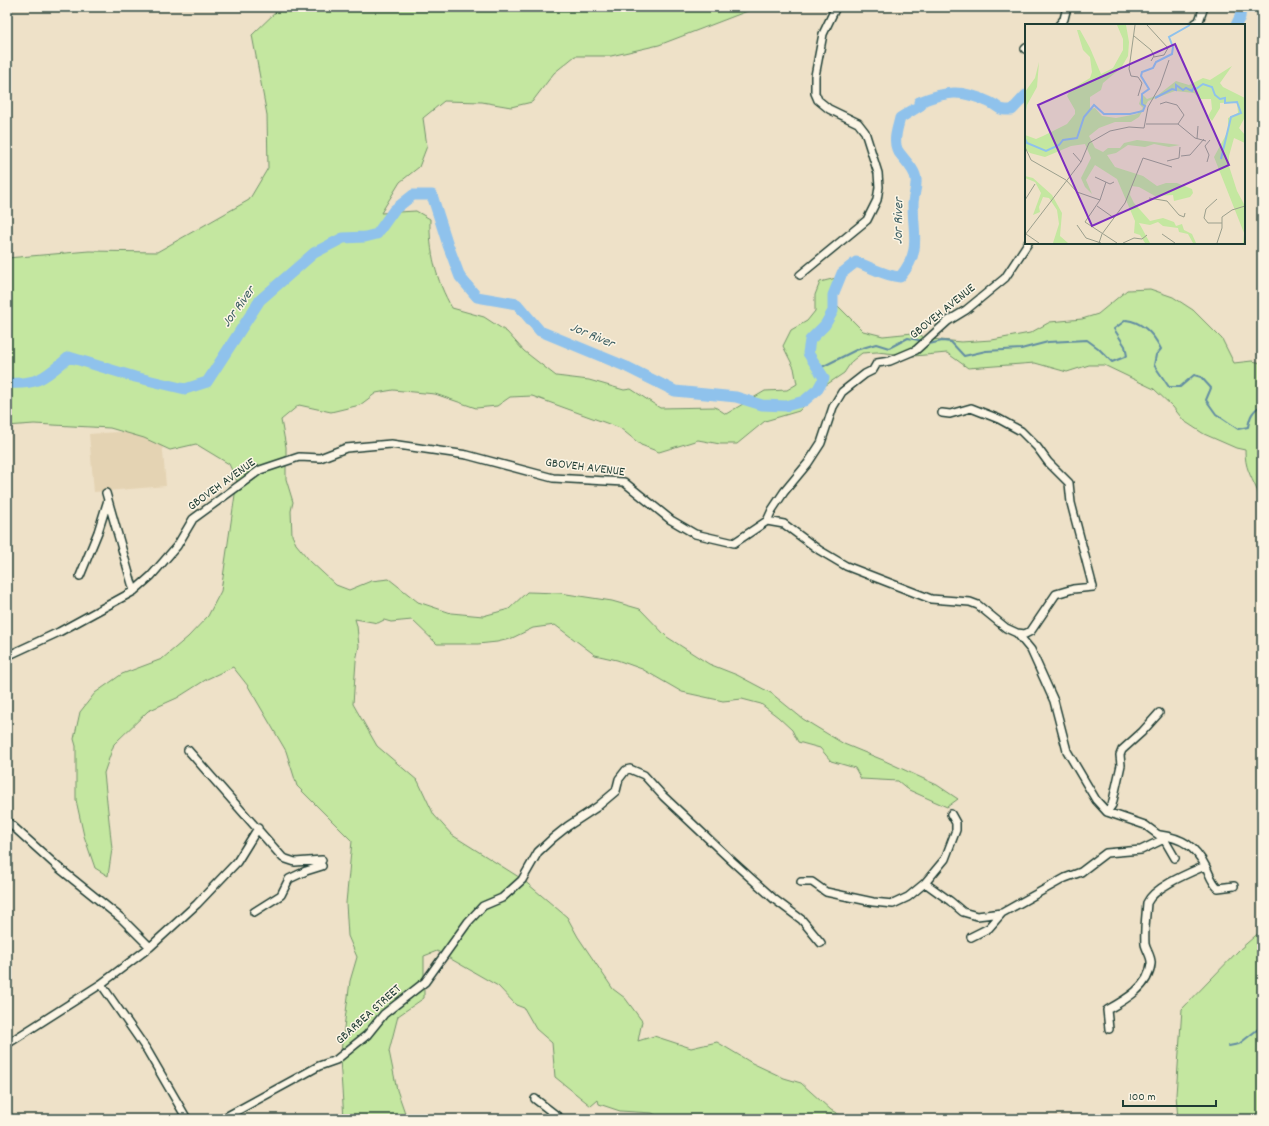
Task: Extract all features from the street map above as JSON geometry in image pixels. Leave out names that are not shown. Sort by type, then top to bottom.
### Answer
[{"type":"street","points":[[800,275],[868,220],[877,200],[879,187],[878,173],[865,132],[858,123],[829,109],[818,100],[815,93],[815,76],[823,34],[836,7]]},
{"type":"street","points":[[1060,24],[1064,19],[1067,7]]},
{"type":"street","points":[[1194,24],[1199,21],[1204,7]]},
{"type":"street","name":"GBOVEH AVENUE","points":[[7,656],[59,632],[134,591],[151,576],[177,546],[193,519],[260,470],[300,457],[320,458],[346,448],[391,444],[467,455],[553,478],[624,482],[671,520],[695,534],[734,543],[767,521],[772,510],[784,492],[808,463],[821,443],[833,407],[842,392],[865,374],[873,370],[877,363],[890,361],[916,350],[948,321],[966,310],[1005,278],[1027,244]]},
{"type":"street","points":[[767,521],[784,524],[819,550],[846,566],[931,599],[970,602],[978,605],[1006,628],[1024,634],[1031,631],[1056,594],[1073,589],[1093,587],[1071,503],[1069,483],[1048,462],[1038,447],[1021,431],[1000,419],[971,408],[950,414],[942,413]]},
{"type":"street","points":[[80,576],[98,532],[107,496],[134,591]]},
{"type":"street","points":[[1017,632],[1031,650],[1054,701],[1067,751],[1096,800],[1107,812],[1145,824],[1156,835],[1164,839],[1175,858]]},
{"type":"street","points":[[1107,812],[1112,805],[1121,765],[1120,755],[1122,750],[1142,732],[1159,713]]},
{"type":"street","points":[[188,750],[283,858],[295,862],[319,861],[322,866],[306,871],[290,879],[281,895],[254,912]]},
{"type":"street","name":"GBARBEA STREET","points":[[222,1119],[319,1066],[336,1060],[367,1035],[384,1014],[424,982],[468,922],[483,906],[502,898],[522,880],[538,852],[568,826],[597,807],[616,790],[619,779],[626,770],[630,769],[638,772],[649,780],[663,796],[774,899],[802,920],[822,943]]},
{"type":"street","points":[[801,882],[812,882],[826,892],[873,902],[893,904],[908,898],[926,883],[946,859],[951,846],[956,823],[951,814]]},
{"type":"street","points":[[7,821],[59,868],[121,918],[150,947]]},
{"type":"street","points":[[7,1044],[101,984],[150,947],[197,904],[237,862],[258,828]]},
{"type":"street","points":[[1156,835],[1174,837],[1190,844],[1205,866],[1211,881],[1218,888],[1234,886]]},
{"type":"street","points":[[972,937],[989,928],[1002,913],[1066,878],[1081,872],[1106,854],[1141,850],[1164,839]]},
{"type":"street","points":[[1109,1029],[1108,1010],[1143,985],[1149,973],[1151,963],[1145,945],[1146,903],[1149,897],[1164,887],[1205,866]]},
{"type":"street","points":[[926,883],[950,900],[963,912],[977,916],[1002,913]]},
{"type":"street","points":[[101,984],[147,1050],[187,1119]]},
{"type":"street","points":[[535,1100],[561,1119]]},
{"type":"shaded area","points":[[161,429],[166,486],[94,492],[89,434]]},
{"type":"green space","points":[[281,7],[758,7],[659,45],[611,56],[575,56],[554,73],[532,102],[511,107],[482,102],[444,101],[423,118],[427,146],[419,167],[400,182],[381,213],[416,211],[430,219],[432,254],[442,287],[452,308],[484,317],[507,332],[524,351],[556,376],[589,380],[624,390],[631,389],[660,408],[715,407],[726,414],[765,391],[787,390],[797,384],[794,368],[783,346],[791,330],[807,321],[815,311],[815,295],[820,282],[840,277],[833,301],[863,331],[883,336],[913,333],[931,339],[961,342],[992,340],[1030,333],[1050,322],[1082,319],[1098,314],[1127,290],[1150,289],[1173,297],[1193,310],[1222,339],[1234,363],[1252,361],[1262,363],[1262,505],[1247,466],[1245,450],[1236,448],[1204,434],[1184,421],[1173,407],[1154,389],[1104,365],[1089,365],[1067,372],[1035,363],[968,368],[947,353],[914,356],[877,352],[862,353],[852,361],[844,373],[817,391],[799,411],[765,421],[737,444],[720,444],[698,440],[659,452],[641,445],[620,428],[532,396],[510,397],[497,406],[476,408],[435,394],[393,390],[376,393],[360,405],[331,412],[299,405],[281,420],[286,447],[286,479],[293,502],[291,511],[292,535],[296,544],[310,561],[336,585],[349,590],[371,581],[389,579],[418,602],[451,613],[483,616],[509,609],[527,592],[560,593],[612,601],[640,609],[667,637],[709,664],[737,675],[771,693],[803,719],[844,744],[937,785],[958,799],[947,807],[909,790],[898,781],[861,779],[855,768],[831,761],[820,748],[798,742],[792,730],[761,704],[742,699],[723,701],[682,692],[642,669],[617,660],[595,655],[555,625],[533,628],[510,639],[497,642],[478,644],[437,644],[412,620],[391,622],[384,620],[378,623],[355,619],[359,646],[356,661],[353,704],[377,746],[418,781],[434,815],[452,835],[522,879],[567,917],[578,937],[613,989],[625,998],[642,1021],[638,1041],[654,1036],[691,1048],[717,1042],[752,1063],[784,1078],[801,1083],[831,1110],[847,1119],[663,1119],[652,1113],[620,1111],[599,1104],[598,1100],[591,1106],[555,1077],[552,1043],[536,1029],[524,1008],[516,1005],[498,986],[437,951],[424,956],[424,998],[398,1016],[389,1051],[397,1090],[405,1113],[412,1119],[344,1119],[340,1059],[350,981],[357,957],[348,936],[346,903],[352,841],[297,786],[286,751],[248,686],[233,667],[207,679],[177,698],[148,711],[114,744],[104,773],[112,849],[108,876],[95,868],[84,836],[76,800],[76,746],[74,739],[80,712],[95,693],[122,674],[162,659],[188,637],[208,616],[221,591],[237,481],[229,464],[196,444],[170,450],[144,438],[110,428],[34,424],[7,426],[7,258],[89,251],[157,252],[249,200],[268,168],[267,115],[252,35]]},
{"type":"green space","points":[[1262,930],[1262,1119],[1178,1119],[1176,1095],[1182,1009],[1239,950]]},
{"type":"waterway","name":"Jor River","points":[[1236,24],[1240,17],[1241,7]]},
{"type":"waterway","name":"Jor River","points":[[7,383],[27,383],[34,381],[47,375],[69,357],[135,377],[185,389],[207,382],[260,300],[314,253],[343,238],[365,237],[377,234],[394,210],[413,195],[432,195],[460,277],[477,297],[517,304],[540,331],[627,367],[675,391],[736,397],[762,405],[786,406],[804,401],[818,389],[824,378],[808,353],[810,340],[825,325],[833,311],[833,295],[842,273],[856,262],[883,273],[900,277],[907,268],[914,251],[915,234],[913,204],[916,180],[908,163],[897,149],[896,133],[900,118],[921,105],[919,102],[946,94],[962,93],[970,95],[989,102],[1001,109],[1007,110],[1012,110],[1025,96]]},
{"type":"waterway","points":[[925,345],[942,341],[951,342],[964,356],[986,351],[1021,349],[1048,342],[1087,340],[1098,348],[1112,362],[1127,356],[1125,346],[1114,329],[1126,320],[1132,321],[1143,326],[1151,334],[1161,349],[1156,355],[1154,365],[1169,387],[1180,387],[1194,375],[1201,377],[1211,388],[1206,400],[1216,414],[1238,429],[1248,427],[1252,414],[1262,405]]},
{"type":"waterway","points":[[824,378],[818,369],[856,350],[876,344],[889,348],[908,338],[923,341]]},
{"type":"waterway","points":[[1229,1046],[1239,1044],[1262,1026]]}]
